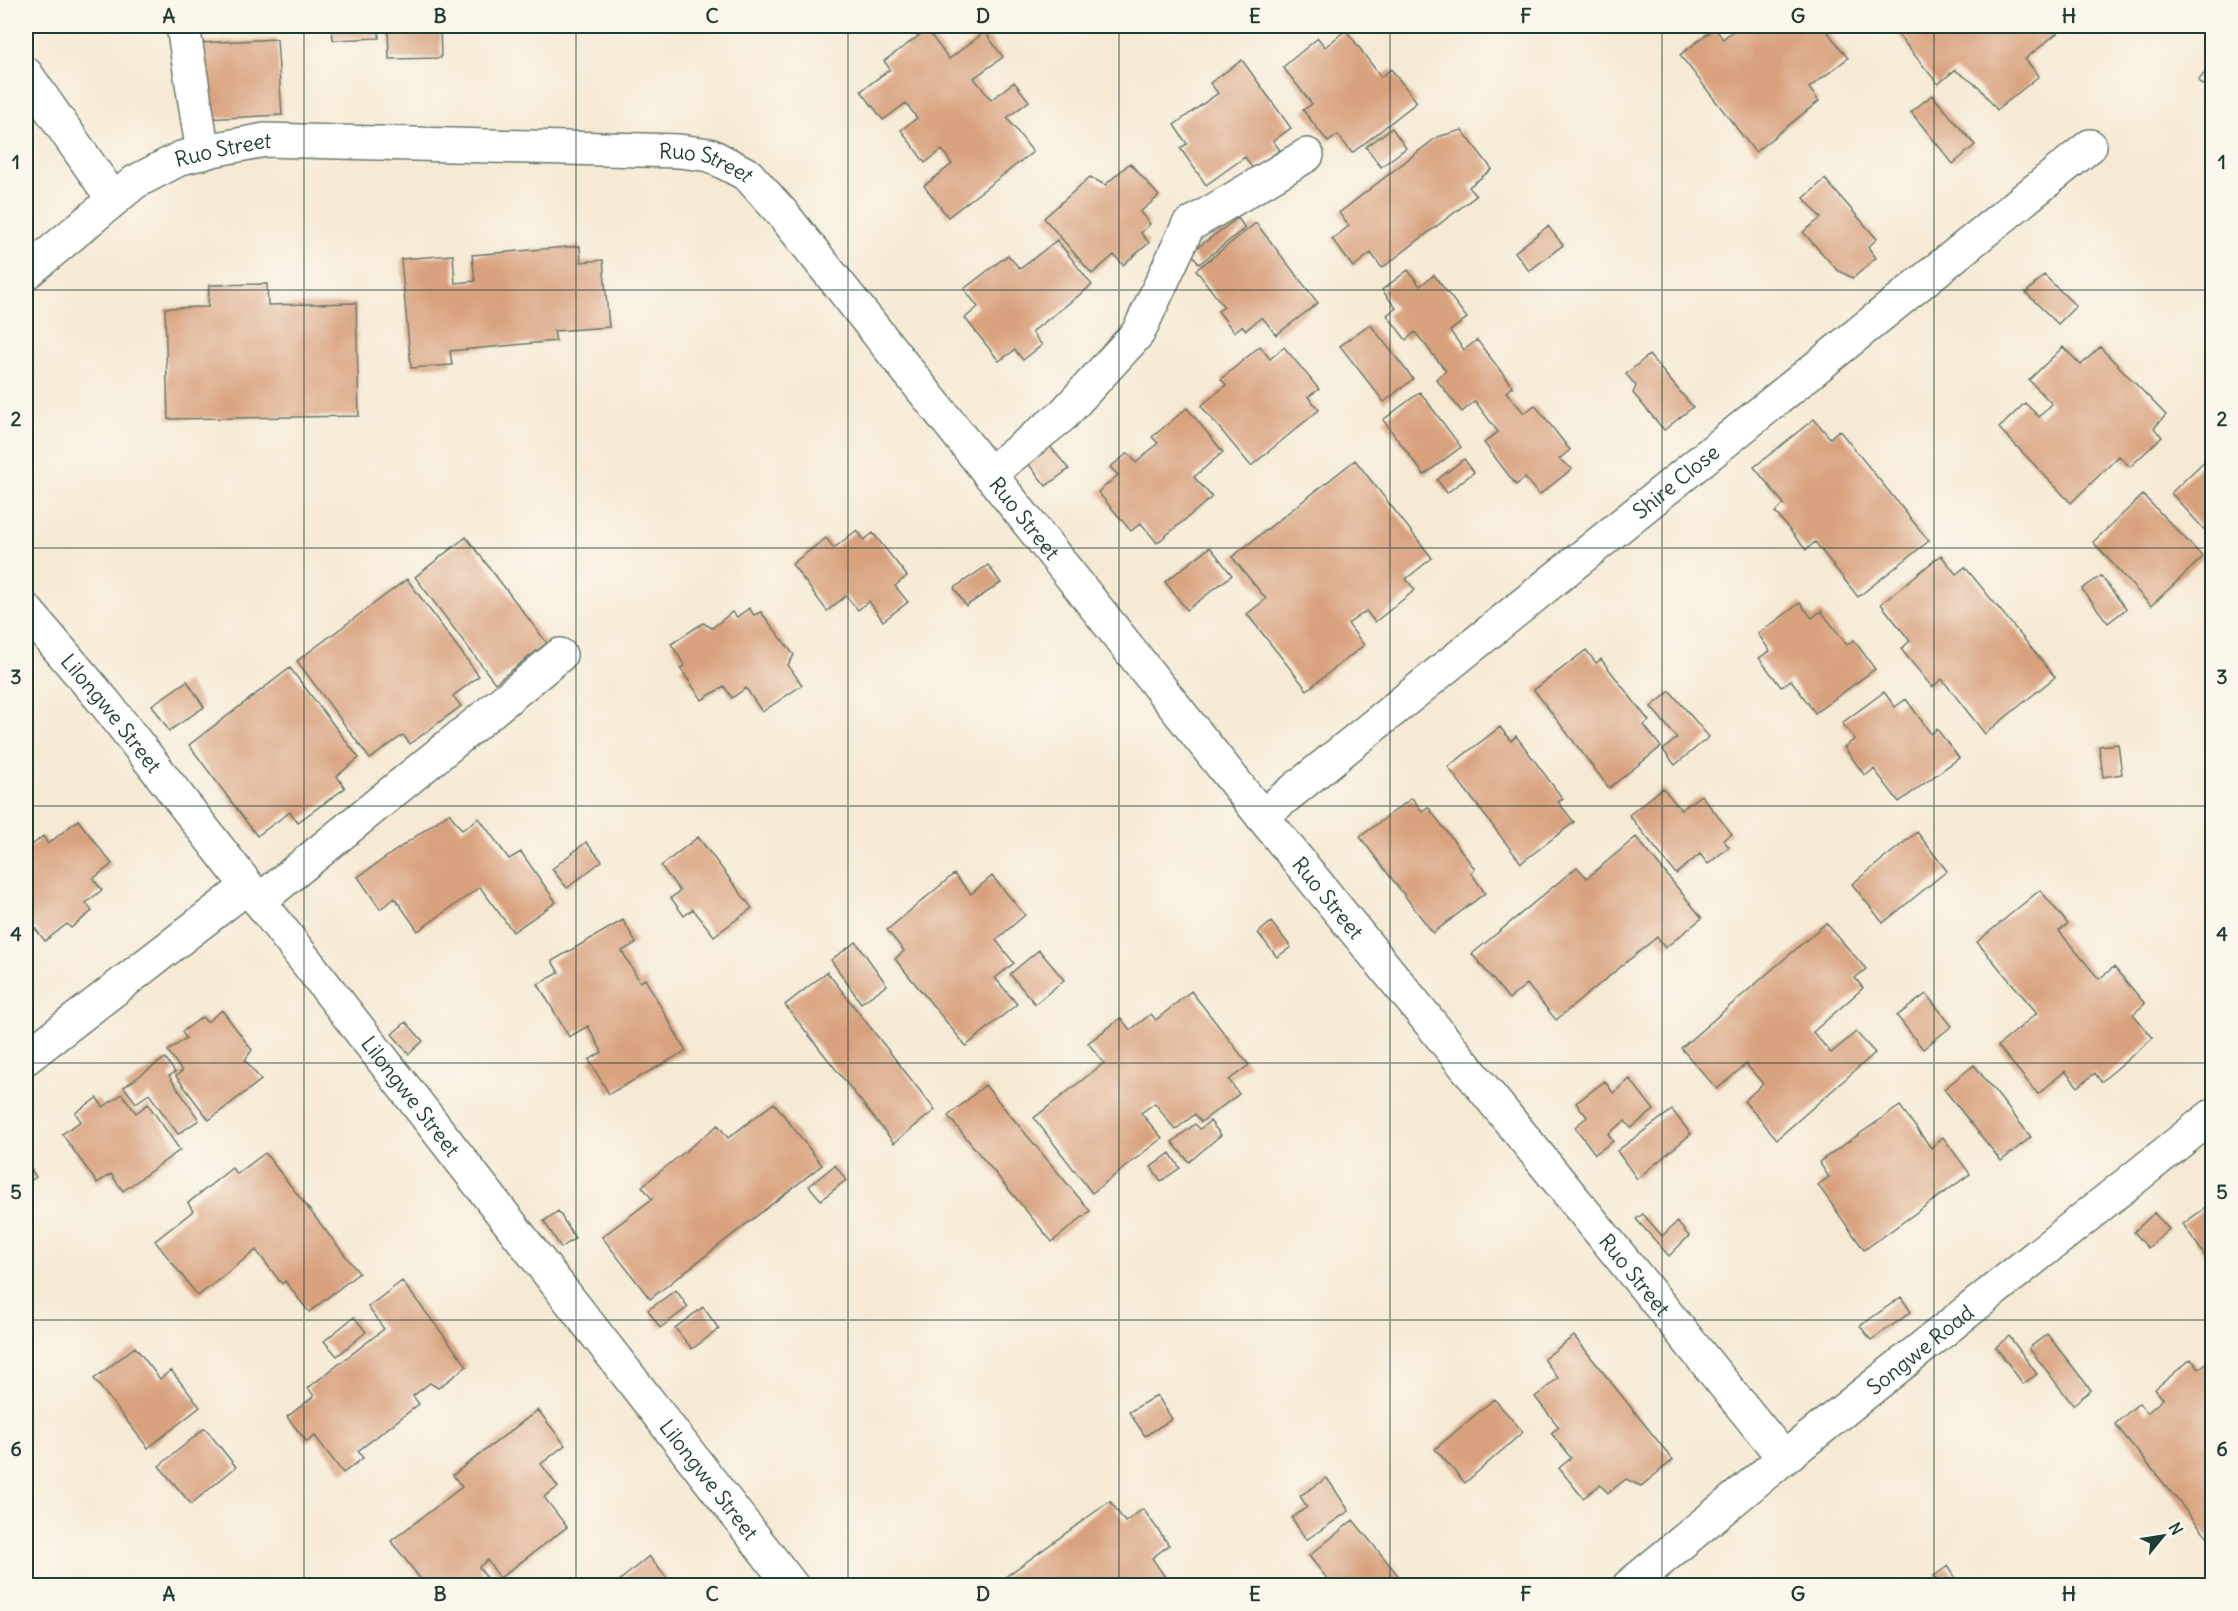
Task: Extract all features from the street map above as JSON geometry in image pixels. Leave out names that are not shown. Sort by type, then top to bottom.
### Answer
[{"type":"street","points":[[183,26],[203,153]]},
{"type":"street","points":[[26,74],[113,199]]},
{"type":"street","name":"Ruo Street","points":[[26,273],[135,182],[181,158],[265,141],[679,151],[710,155],[748,175],[782,213],[1262,816],[1784,1458]]},
{"type":"street","name":"Shire Close","points":[[1262,816],[2090,146]]},
{"type":"street","points":[[989,474],[1063,415],[1138,333],[1188,226],[1306,155]]},
{"type":"street","name":"Lilongwe Street","points":[[26,610],[106,704],[779,1581]]},
{"type":"street","points":[[26,1058],[253,894],[560,655]]},
{"type":"street","name":"Songwe Road","points":[[1629,1586],[1784,1458],[2212,1116]]},
{"type":"building","points":[[203,26],[253,26],[253,27],[204,32]]},
{"type":"building","points":[[309,26],[379,26],[379,38],[333,40],[332,28],[309,29]]},
{"type":"building","points":[[388,26],[440,26],[441,58],[389,59]]},
{"type":"building","points":[[1729,26],[1823,26],[1848,58],[1809,88],[1819,101],[1755,152],[1680,55],[1715,28],[1723,39],[1733,31]]},
{"type":"building","points":[[1891,26],[2066,26],[2025,59],[2039,76],[1997,110],[1979,87],[1955,70],[1938,84]]},
{"type":"building","points":[[927,30],[949,59],[985,32],[1003,57],[974,78],[991,100],[1014,82],[1029,101],[1007,118],[1033,152],[948,217],[924,186],[952,164],[942,150],[925,163],[901,130],[917,118],[906,103],[883,120],[861,91],[890,69],[884,61]]},
{"type":"building","points":[[1346,30],[1381,77],[1391,69],[1417,102],[1352,153],[1338,135],[1328,142],[1303,110],[1312,104],[1283,67],[1318,38],[1325,47]]},
{"type":"building","points":[[277,39],[282,115],[206,119],[200,43]]},
{"type":"building","points":[[1242,60],[1291,128],[1273,141],[1280,150],[1253,169],[1245,157],[1206,185],[1180,148],[1187,144],[1174,125],[1218,93],[1210,83]]},
{"type":"building","points":[[2212,64],[2212,93],[2198,81]]},
{"type":"building","points":[[1932,95],[1975,145],[1953,164],[1911,112]]},
{"type":"building","points":[[1392,128],[1406,148],[1381,167],[1366,147]]},
{"type":"building","points":[[1462,130],[1492,169],[1469,187],[1476,196],[1382,268],[1371,253],[1353,267],[1332,239],[1349,226],[1339,213],[1437,137]]},
{"type":"building","points":[[1130,163],[1159,196],[1140,212],[1150,224],[1141,233],[1149,243],[1123,265],[1114,255],[1092,274],[1044,218],[1090,177],[1105,185]]},
{"type":"building","points":[[1825,179],[1877,239],[1868,247],[1876,258],[1853,278],[1837,270],[1803,232],[1821,218],[1804,198]]},
{"type":"building","points":[[1238,218],[1245,228],[1199,264],[1191,252]]},
{"type":"building","points":[[1256,223],[1318,303],[1276,335],[1262,317],[1246,330],[1242,326],[1234,332],[1218,311],[1224,307],[1196,270]]},
{"type":"building","points":[[1548,226],[1563,245],[1529,271],[1515,252]]},
{"type":"building","points":[[1057,240],[1092,285],[1032,332],[1042,345],[1023,360],[1015,350],[999,361],[965,318],[978,307],[964,289],[1008,255],[1020,269]]},
{"type":"building","points":[[580,246],[581,262],[603,260],[609,327],[554,331],[556,341],[450,351],[452,365],[411,368],[401,259],[453,255],[455,283],[475,281],[472,255]]},
{"type":"building","points":[[1408,270],[1420,286],[1434,275],[1467,318],[1450,331],[1464,350],[1477,340],[1513,387],[1506,392],[1524,413],[1535,405],[1570,450],[1559,459],[1572,469],[1539,495],[1525,478],[1516,485],[1484,443],[1498,432],[1475,401],[1462,412],[1436,379],[1446,371],[1415,332],[1406,340],[1387,315],[1396,308],[1382,290]]},
{"type":"building","points":[[2044,275],[2076,306],[2058,324],[2026,293]]},
{"type":"building","points":[[267,284],[268,305],[356,303],[359,416],[168,419],[165,308],[208,307],[209,285]]},
{"type":"building","points":[[1370,324],[1413,379],[1384,402],[1340,346]]},
{"type":"building","points":[[1260,346],[1270,359],[1284,347],[1319,389],[1308,397],[1319,410],[1251,466],[1201,406],[1226,385],[1221,379]]},
{"type":"building","points":[[2063,347],[2081,365],[2100,347],[2166,415],[2154,428],[2162,437],[2130,467],[2119,456],[2071,503],[1999,428],[2025,403],[2039,417],[2052,404],[2029,380]]},
{"type":"building","points":[[1649,355],[1693,407],[1664,430],[1633,393],[1636,386],[1626,374]]},
{"type":"building","points":[[1420,392],[1461,447],[1424,475],[1383,420]]},
{"type":"building","points":[[1187,408],[1223,452],[1194,477],[1212,497],[1157,543],[1141,523],[1131,531],[1098,492],[1118,475],[1110,467],[1128,453],[1136,463],[1158,443],[1152,437]]},
{"type":"building","points":[[1814,419],[1830,438],[1839,430],[1929,541],[1858,597],[1815,542],[1806,550],[1775,512],[1784,504],[1754,467]]},
{"type":"building","points":[[1048,444],[1069,469],[1046,486],[1026,461]]},
{"type":"building","points":[[2212,454],[2212,538],[2171,493]]},
{"type":"building","points":[[1464,459],[1474,472],[1447,493],[1437,480]]},
{"type":"building","points":[[1355,460],[1432,558],[1406,579],[1415,590],[1375,622],[1366,611],[1348,624],[1364,645],[1307,690],[1247,614],[1266,599],[1232,557]]},
{"type":"building","points":[[2143,495],[2203,557],[2151,606],[2093,542]]},
{"type":"building","points":[[857,530],[864,540],[873,533],[907,576],[895,586],[908,602],[883,621],[869,601],[858,610],[846,596],[827,611],[792,564],[826,538],[834,548]]},
{"type":"building","points":[[466,537],[547,643],[495,683],[415,577]]},
{"type":"building","points":[[1210,547],[1232,575],[1187,610],[1165,582]]},
{"type":"building","points":[[1941,555],[1956,574],[1965,567],[2055,677],[1985,734],[1942,679],[1932,687],[1901,649],[1910,641],[1881,604]]},
{"type":"building","points":[[988,565],[1001,583],[966,606],[954,588]]},
{"type":"building","points":[[2101,576],[2126,609],[2108,623],[2082,589]]},
{"type":"building","points":[[407,579],[479,676],[453,696],[461,706],[410,744],[403,735],[370,759],[297,661]]},
{"type":"building","points":[[1800,603],[1812,618],[1821,611],[1847,645],[1854,640],[1875,669],[1815,713],[1791,680],[1781,687],[1759,658],[1770,651],[1758,634]]},
{"type":"building","points":[[749,608],[754,615],[761,612],[794,655],[788,665],[802,685],[762,712],[746,688],[732,698],[724,686],[702,700],[680,668],[685,666],[671,644],[703,623],[712,628],[732,612],[737,617]]},
{"type":"building","points":[[1586,650],[1596,663],[1601,659],[1649,721],[1644,725],[1661,747],[1609,788],[1534,690]]},
{"type":"building","points":[[290,668],[359,758],[337,776],[345,788],[298,822],[290,812],[257,836],[189,745]]},
{"type":"building","points":[[187,681],[204,707],[169,731],[152,705]]},
{"type":"building","points":[[1670,691],[1709,737],[1675,765],[1663,750],[1677,738],[1651,707]]},
{"type":"building","points":[[1884,692],[1895,707],[1906,699],[1931,734],[1937,729],[1959,758],[1899,802],[1874,769],[1865,776],[1844,747],[1855,739],[1842,723]]},
{"type":"building","points":[[1500,727],[1511,741],[1516,736],[1563,799],[1558,802],[1574,822],[1521,863],[1448,767]]},
{"type":"building","points":[[2118,744],[2122,774],[2103,777],[2099,746]]},
{"type":"building","points":[[1663,788],[1681,810],[1701,795],[1732,834],[1723,840],[1729,847],[1708,864],[1700,854],[1676,874],[1629,815]]},
{"type":"building","points":[[1412,798],[1422,811],[1428,807],[1475,869],[1471,873],[1485,893],[1433,933],[1360,837]]},
{"type":"building","points":[[449,813],[462,830],[479,818],[509,859],[521,852],[556,902],[513,932],[480,887],[418,931],[395,898],[380,909],[358,877]]},
{"type":"building","points":[[78,820],[112,864],[93,879],[102,890],[86,903],[92,911],[71,928],[67,924],[45,941],[30,922],[26,925],[26,850],[43,836],[48,844]]},
{"type":"building","points":[[1917,832],[1947,871],[1883,923],[1852,884]]},
{"type":"building","points":[[698,837],[752,908],[714,936],[693,909],[684,916],[671,898],[680,891],[661,866]]},
{"type":"building","points":[[1636,837],[1702,918],[1665,948],[1657,937],[1556,1020],[1527,984],[1509,999],[1472,954],[1577,867],[1587,878]]},
{"type":"building","points":[[586,842],[602,861],[567,888],[552,869]]},
{"type":"building","points":[[954,874],[971,894],[992,876],[1025,915],[996,940],[1014,963],[995,978],[1017,1004],[966,1046],[895,959],[904,951],[887,930]]},
{"type":"building","points":[[2040,890],[2068,924],[2059,931],[2099,979],[2114,967],[2145,1004],[2133,1014],[2153,1038],[2101,1082],[2095,1073],[2078,1087],[2065,1071],[2038,1094],[1998,1046],[2037,1013],[1977,942]]},
{"type":"building","points":[[623,920],[636,943],[622,951],[640,982],[645,979],[686,1051],[609,1094],[589,1060],[602,1052],[588,1026],[569,1037],[538,984],[559,973],[552,961]]},
{"type":"building","points":[[1271,922],[1291,947],[1277,957],[1258,933]]},
{"type":"building","points":[[1826,923],[1866,969],[1855,978],[1863,988],[1813,1032],[1831,1053],[1856,1032],[1875,1053],[1777,1139],[1744,1101],[1763,1084],[1746,1064],[1717,1089],[1681,1048]]},
{"type":"building","points":[[856,942],[887,985],[861,1003],[831,960]]},
{"type":"building","points":[[1039,950],[1064,980],[1035,1004],[1010,974]]},
{"type":"building","points":[[827,972],[935,1110],[894,1143],[785,1005]]},
{"type":"building","points":[[1191,991],[1249,1065],[1229,1080],[1239,1094],[1201,1122],[1195,1114],[1175,1130],[1155,1103],[1141,1113],[1162,1138],[1092,1193],[1034,1118],[1104,1063],[1088,1043],[1121,1018],[1130,1030],[1151,1014],[1156,1020]]},
{"type":"building","points":[[1926,994],[1952,1026],[1923,1049],[1897,1016]]},
{"type":"building","points":[[222,1010],[252,1050],[245,1060],[261,1080],[209,1120],[176,1076],[182,1071],[168,1051],[186,1038],[182,1032],[202,1017],[207,1022]]},
{"type":"building","points":[[406,1022],[423,1041],[409,1054],[392,1034]]},
{"type":"building","points":[[165,1058],[175,1072],[169,1076],[199,1120],[178,1134],[149,1094],[136,1103],[124,1087]]},
{"type":"building","points":[[1974,1065],[2031,1137],[2001,1161],[1944,1089]]},
{"type":"building","points":[[1630,1079],[1654,1110],[1631,1128],[1625,1121],[1608,1134],[1613,1141],[1595,1154],[1575,1127],[1587,1117],[1576,1103],[1605,1081],[1613,1093]]},
{"type":"building","points":[[985,1085],[1090,1211],[1052,1242],[948,1116]]},
{"type":"building","points":[[122,1094],[136,1113],[148,1104],[180,1150],[123,1191],[111,1174],[97,1183],[62,1134],[81,1121],[75,1113],[97,1098],[103,1107]]},
{"type":"building","points":[[774,1103],[822,1165],[650,1299],[602,1237],[652,1199],[642,1186],[718,1125],[728,1138]]},
{"type":"building","points":[[1900,1106],[1931,1148],[1943,1137],[1970,1174],[1864,1250],[1818,1185],[1829,1177],[1819,1162]]},
{"type":"building","points":[[1672,1110],[1691,1134],[1637,1179],[1617,1151]]},
{"type":"building","points":[[1210,1121],[1221,1135],[1189,1162],[1172,1142],[1195,1124],[1200,1129]]},
{"type":"building","points":[[265,1153],[359,1273],[309,1312],[285,1281],[282,1284],[256,1250],[198,1296],[155,1241],[193,1211],[188,1203],[232,1168],[237,1174]]},
{"type":"building","points":[[1170,1153],[1180,1168],[1161,1181],[1151,1167]]},
{"type":"building","points":[[26,1161],[36,1177],[26,1184]]},
{"type":"building","points":[[835,1165],[846,1180],[821,1200],[809,1186]]},
{"type":"building","points":[[2212,1203],[2212,1266],[2183,1224]]},
{"type":"building","points":[[558,1211],[575,1238],[561,1248],[544,1221]]},
{"type":"building","points":[[2154,1213],[2169,1229],[2148,1248],[2134,1232]]},
{"type":"building","points":[[1643,1214],[1662,1236],[1677,1222],[1689,1236],[1669,1256],[1636,1219]]},
{"type":"building","points":[[402,1281],[467,1366],[438,1388],[430,1383],[413,1396],[419,1404],[358,1451],[363,1458],[343,1473],[315,1436],[307,1442],[287,1417],[314,1396],[308,1388],[384,1329],[368,1307]]},
{"type":"building","points":[[676,1290],[688,1307],[660,1328],[648,1310]]},
{"type":"building","points":[[1901,1297],[1911,1312],[1871,1340],[1860,1326]]},
{"type":"building","points":[[703,1307],[719,1329],[692,1349],[675,1328]]},
{"type":"building","points":[[354,1317],[366,1332],[337,1356],[324,1341]]},
{"type":"building","points":[[2047,1334],[2091,1390],[2073,1405],[2029,1348]]},
{"type":"building","points":[[1574,1336],[1673,1460],[1641,1486],[1626,1479],[1608,1493],[1600,1485],[1583,1498],[1559,1468],[1571,1458],[1551,1433],[1559,1427],[1535,1397],[1558,1378],[1544,1359]]},
{"type":"building","points":[[2009,1336],[2037,1374],[2023,1384],[1996,1347]]},
{"type":"building","points":[[135,1347],[160,1379],[171,1370],[200,1407],[148,1448],[94,1379]]},
{"type":"building","points":[[2212,1358],[2212,1542],[2115,1424],[2139,1403],[2147,1413],[2163,1399],[2155,1389],[2191,1359],[2199,1369]]},
{"type":"building","points":[[1157,1395],[1172,1419],[1145,1436],[1129,1412]]},
{"type":"building","points":[[1494,1399],[1523,1432],[1465,1483],[1435,1449]]},
{"type":"building","points":[[538,1410],[565,1445],[541,1464],[558,1487],[544,1497],[567,1527],[500,1578],[487,1560],[479,1567],[486,1577],[475,1586],[426,1586],[391,1541],[462,1487],[453,1475]]},
{"type":"building","points":[[205,1428],[236,1467],[191,1504],[159,1466]]},
{"type":"building","points":[[1327,1478],[1349,1511],[1306,1540],[1292,1518],[1307,1507],[1300,1496]]},
{"type":"building","points":[[1110,1501],[1125,1522],[1143,1509],[1169,1545],[1152,1558],[1171,1586],[1009,1586],[1004,1578]]},
{"type":"building","points":[[1353,1520],[1407,1586],[1333,1586],[1309,1556]]},
{"type":"building","points":[[649,1556],[673,1586],[613,1586]]},
{"type":"building","points":[[1948,1566],[1961,1586],[1940,1586],[1934,1576]]}]
